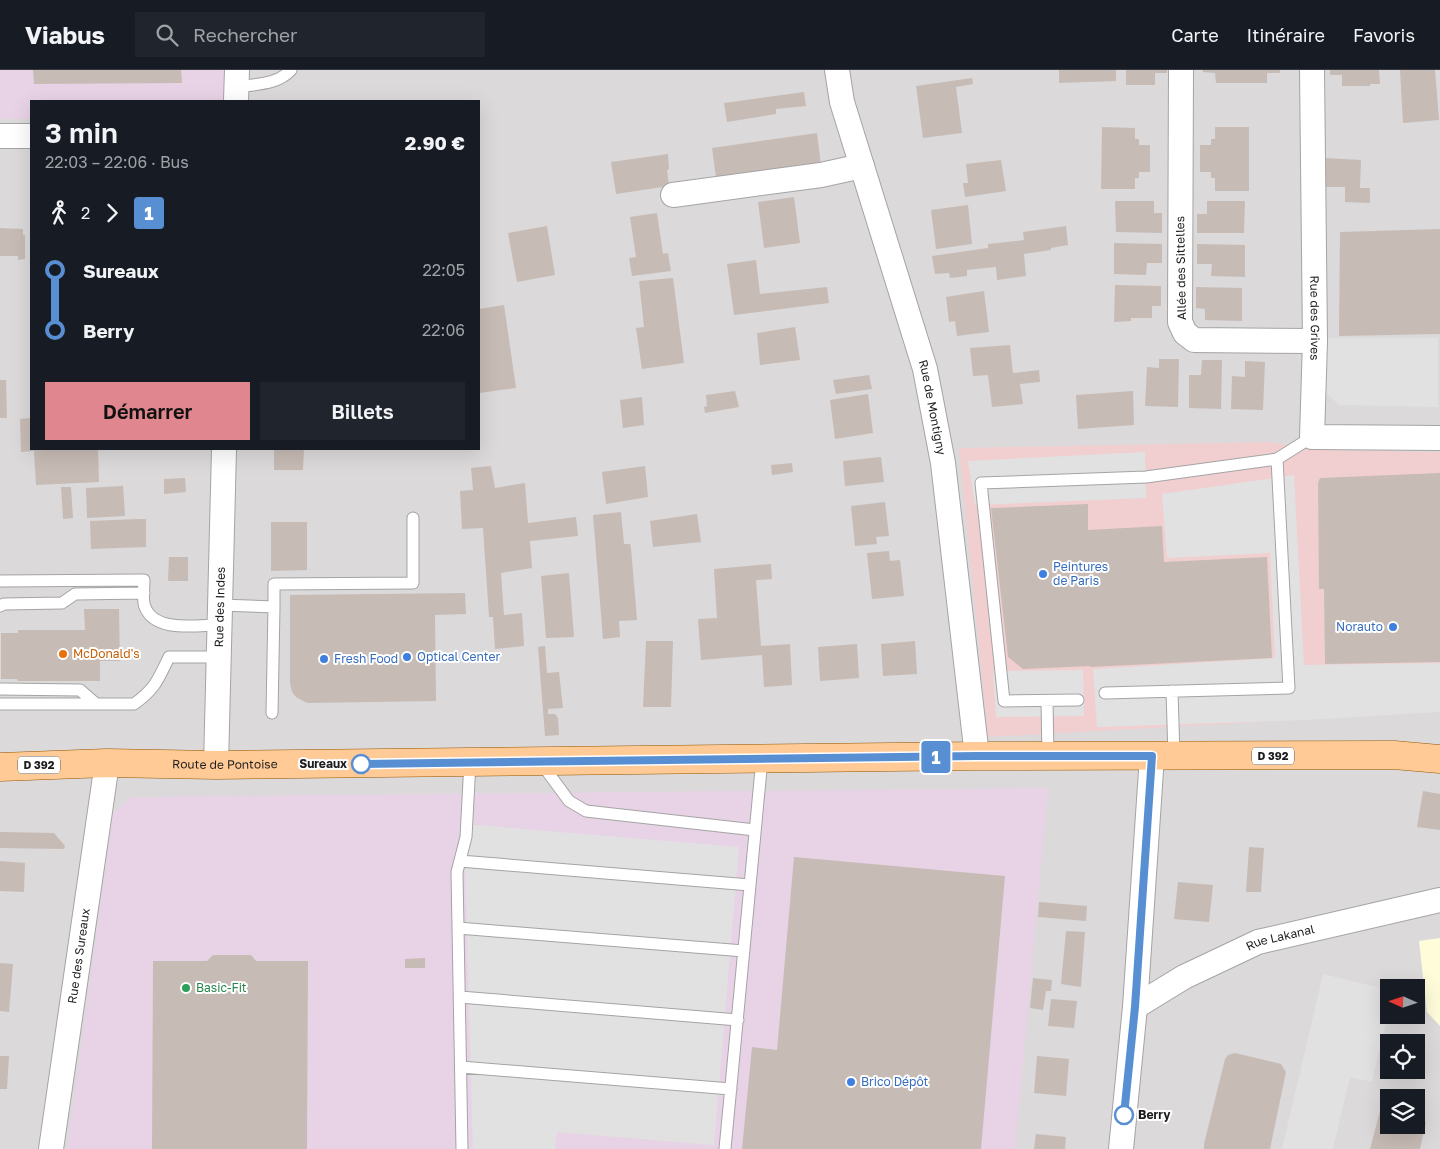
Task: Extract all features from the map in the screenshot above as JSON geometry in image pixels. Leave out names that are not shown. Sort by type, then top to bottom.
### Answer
[{"type":"main road","name":"Route de Pontoise","points":[[1394,755],[1440,747]]},
{"type":"main road","name":"Route de Pontoise","points":[[0,767],[107,763],[216,765],[977,756],[1394,755],[1440,759]]},
{"type":"main road","name":"Route de Pontoise","points":[[0,760],[77,764]]},
{"type":"street","name":"Rue de Montigny","points":[[837,70],[842,102],[927,378],[943,463],[977,756]]},
{"type":"street","name":"Allée des Sittelles","points":[[1181,70],[1180,322],[1185,333],[1194,340],[1315,341]]},
{"type":"street","name":"Rue des Grives","points":[[1312,70],[1315,341],[1312,437]]},
{"type":"street","points":[[0,136],[30,136]]},
{"type":"street","points":[[673,195],[821,174],[862,166]]},
{"type":"street","points":[[1312,437],[1440,438]]},
{"type":"street","name":"Rue des Indes","points":[[216,765],[224,450]]},
{"type":"street","points":[[1121,1149],[1163,756]]},
{"type":"street","name":"Rue des Sureaux","points":[[51,1149],[107,763]]},
{"type":"street","name":"Rue Lakanal","points":[[1135,1007],[1184,977],[1258,942],[1440,900]]},
{"type":"lane","points":[[237,86],[272,82],[286,76],[291,70]]},
{"type":"lane","points":[[1078,700],[1004,701],[982,483],[1146,477],[1277,460],[1312,437]]},
{"type":"lane","points":[[1105,693],[1289,688],[1277,460]]},
{"type":"lane","points":[[272,713],[274,584],[413,582],[413,518]]},
{"type":"lane","points":[[0,581],[144,580],[144,607],[155,620],[167,625],[274,606]]},
{"type":"lane","points":[[0,606],[4,604],[62,603],[75,594],[144,593]]},
{"type":"lane","points":[[0,704],[134,704],[148,694],[158,680],[169,657],[219,657]]},
{"type":"lane","points":[[0,689],[80,690],[96,704]]},
{"type":"lane","points":[[1163,756],[1172,691]]},
{"type":"lane","points":[[1047,700],[1048,756]]},
{"type":"lane","points":[[725,1149],[762,759]]},
{"type":"lane","points":[[462,1149],[457,872],[466,837],[470,762]]},
{"type":"lane","points":[[540,762],[569,801],[586,812],[755,830]]},
{"type":"lane","points":[[460,860],[750,885]]},
{"type":"lane","points":[[458,928],[744,951]]},
{"type":"lane","points":[[460,997],[738,1020]]},
{"type":"lane","points":[[461,1067],[731,1089]]},
{"type":"shaded area","points":[[0,70],[1440,70],[1440,1149],[0,1149]]},
{"type":"shaded area","points":[[0,70],[226,70],[226,100],[30,100],[30,119],[0,119]]},
{"type":"shaded area","points":[[1326,338],[1438,338],[1438,407],[1339,405],[1323,390]]},
{"type":"shaded area","points":[[1269,442],[1327,450],[1440,452],[1440,712],[988,737],[959,448]]},
{"type":"shaded area","points":[[1145,452],[1146,498],[975,505],[968,461]]},
{"type":"shaded area","points":[[1294,475],[1304,665],[1440,663],[1440,712],[1306,720],[1097,727],[1093,669],[1275,658],[1270,553],[1167,558],[1162,494]]},
{"type":"shaded area","points":[[1083,670],[1084,716],[996,717],[993,671]]},
{"type":"shaded area","points":[[1048,788],[1015,1149],[67,1149],[113,813],[131,797]]},
{"type":"shaded area","points":[[464,824],[739,847],[714,1145],[557,1132],[555,1149],[473,1149]]},
{"type":"shaded area","points":[[1440,938],[1440,1026],[1427,1012],[1425,979],[1423,979],[1419,941]]},
{"type":"shaded area","points":[[1323,974],[1380,988],[1380,1024],[1386,1024],[1383,1034],[1380,1034],[1380,1049],[1372,1082],[1350,1077],[1333,1149],[1282,1149]]},
{"type":"building","points":[[33,70],[181,70],[182,83],[34,84]]},
{"type":"building","points":[[1059,70],[1116,70],[1116,81],[1059,83]]},
{"type":"building","points":[[1126,70],[1167,70],[1167,73],[1155,73],[1155,85],[1126,85]]},
{"type":"building","points":[[1203,70],[1280,70],[1280,73],[1267,73],[1267,83],[1216,83],[1215,73],[1203,72]]},
{"type":"building","points":[[1330,70],[1379,70],[1380,84],[1342,86],[1342,75],[1330,75]]},
{"type":"building","points":[[1400,70],[1435,70],[1439,120],[1403,123]]},
{"type":"building","points":[[972,78],[973,84],[956,87],[962,133],[923,138],[916,86]]},
{"type":"building","points":[[804,92],[806,106],[776,109],[776,114],[727,122],[724,103]]},
{"type":"building","points":[[1102,127],[1135,128],[1135,139],[1139,139],[1139,145],[1150,145],[1150,172],[1139,172],[1139,178],[1135,178],[1135,189],[1101,189]]},
{"type":"building","points":[[1215,127],[1249,127],[1249,191],[1215,191],[1215,178],[1211,178],[1211,172],[1200,172],[1200,145],[1211,145],[1211,139],[1215,139]]},
{"type":"building","points":[[817,133],[821,166],[745,177],[716,177],[712,148]]},
{"type":"building","points":[[668,154],[669,186],[616,194],[611,162]]},
{"type":"building","points":[[1324,158],[1361,160],[1360,188],[1370,188],[1370,203],[1345,202],[1345,187],[1324,187]]},
{"type":"building","points":[[1001,160],[1006,191],[965,197],[963,183],[968,183],[966,164]]},
{"type":"building","points":[[794,197],[800,243],[764,248],[758,202]]},
{"type":"building","points":[[1115,201],[1154,201],[1154,213],[1162,213],[1162,233],[1116,232]]},
{"type":"building","points":[[1207,201],[1245,201],[1244,233],[1197,233],[1197,214],[1207,214]]},
{"type":"building","points":[[968,205],[972,244],[936,249],[931,210]]},
{"type":"building","points":[[657,213],[663,254],[668,253],[671,271],[632,276],[629,258],[636,257],[630,217]]},
{"type":"building","points":[[547,226],[555,275],[517,282],[508,233]]},
{"type":"building","points":[[1066,226],[1068,245],[1024,254],[1026,276],[997,280],[996,267],[967,270],[967,276],[950,278],[949,273],[935,274],[932,256],[988,248],[988,244],[1024,240],[1023,232]]},
{"type":"building","points":[[0,228],[23,229],[23,235],[25,235],[25,259],[18,260],[18,256],[0,256]]},
{"type":"building","points":[[1440,229],[1440,334],[1339,336],[1340,232]]},
{"type":"building","points":[[1114,243],[1162,244],[1162,263],[1147,263],[1146,275],[1114,274]]},
{"type":"building","points":[[1197,244],[1245,245],[1245,277],[1211,276],[1212,264],[1197,264]]},
{"type":"building","points":[[756,260],[760,294],[827,287],[829,303],[734,315],[727,264]]},
{"type":"building","points":[[673,278],[684,363],[642,369],[636,328],[644,327],[639,281]]},
{"type":"building","points":[[1115,285],[1161,286],[1161,306],[1152,306],[1152,318],[1131,318],[1131,321],[1114,322]]},
{"type":"building","points":[[1196,287],[1242,288],[1242,321],[1205,320],[1205,309],[1196,308]]},
{"type":"building","points":[[984,291],[989,332],[957,336],[955,321],[949,322],[946,297]]},
{"type":"building","points":[[504,305],[516,388],[480,393],[480,309]]},
{"type":"building","points":[[795,327],[800,360],[760,365],[757,333]]},
{"type":"building","points":[[1010,345],[1013,373],[1039,370],[1040,382],[1020,384],[1023,404],[992,407],[988,375],[973,376],[970,348]]},
{"type":"building","points":[[1159,359],[1179,359],[1178,407],[1145,406],[1147,367],[1159,368]]},
{"type":"building","points":[[1202,360],[1222,360],[1221,409],[1189,408],[1189,375],[1201,375]]},
{"type":"building","points":[[1245,361],[1265,362],[1263,410],[1231,409],[1232,376],[1245,377]]},
{"type":"building","points":[[869,375],[872,389],[836,394],[833,380]]},
{"type":"building","points":[[0,380],[6,380],[7,418],[0,418]]},
{"type":"building","points":[[735,391],[739,407],[705,413],[704,407],[707,406],[706,395]]},
{"type":"building","points":[[1133,391],[1134,425],[1078,429],[1076,395]]},
{"type":"building","points":[[868,394],[873,433],[835,439],[830,400]]},
{"type":"building","points":[[642,397],[644,425],[623,428],[620,400]]},
{"type":"building","points":[[30,418],[30,450],[98,450],[99,482],[36,485],[34,451],[21,452],[20,419]]},
{"type":"building","points":[[274,450],[304,450],[303,470],[274,470]]},
{"type":"building","points":[[881,457],[884,482],[845,486],[843,461]]},
{"type":"building","points":[[792,463],[793,472],[772,475],[771,465]]},
{"type":"building","points":[[491,466],[495,488],[525,483],[528,523],[576,517],[578,536],[530,541],[532,568],[501,573],[504,615],[522,613],[524,646],[495,649],[493,617],[489,617],[483,528],[462,529],[460,491],[473,490],[471,468]]},
{"type":"building","points":[[645,466],[648,497],[606,504],[602,472]]},
{"type":"building","points":[[1440,473],[1440,662],[1325,664],[1324,589],[1319,589],[1318,483],[1320,478]]},
{"type":"building","points":[[185,478],[186,492],[164,494],[164,479]]},
{"type":"building","points":[[123,486],[125,516],[87,518],[86,488]]},
{"type":"building","points":[[61,487],[71,487],[73,518],[63,519]]},
{"type":"building","points":[[885,502],[889,536],[876,537],[877,544],[855,546],[851,506]]},
{"type":"building","points":[[1088,504],[1088,530],[1162,526],[1164,562],[1267,557],[1272,658],[1023,669],[1008,657],[991,508]]},
{"type":"building","points":[[621,512],[624,544],[630,544],[631,548],[637,620],[619,621],[620,637],[603,639],[593,515]]},
{"type":"building","points":[[697,514],[701,542],[653,547],[650,521]]},
{"type":"building","points":[[146,519],[146,547],[91,549],[90,521]]},
{"type":"building","points":[[271,522],[307,522],[307,570],[271,571]]},
{"type":"building","points":[[889,551],[890,561],[900,560],[904,596],[872,599],[867,553]]},
{"type":"building","points":[[169,557],[188,557],[188,581],[168,581]]},
{"type":"building","points":[[771,564],[772,579],[756,580],[761,646],[790,644],[792,685],[764,687],[762,655],[701,660],[698,619],[717,618],[714,569]]},
{"type":"building","points":[[569,573],[574,637],[546,638],[541,576]]},
{"type":"building","points":[[465,593],[466,614],[435,615],[436,701],[307,703],[296,697],[292,692],[290,683],[290,595]]},
{"type":"building","points":[[84,609],[119,609],[120,661],[100,661],[100,681],[18,681],[17,679],[1,679],[1,633],[18,633],[18,630],[85,630]]},
{"type":"building","points":[[646,641],[673,641],[671,707],[643,707]]},
{"type":"building","points":[[915,641],[917,674],[883,676],[881,644]]},
{"type":"building","points":[[857,644],[859,678],[820,681],[818,647]]},
{"type":"building","points":[[545,646],[547,673],[559,672],[563,708],[548,709],[548,714],[555,714],[558,718],[559,735],[545,736],[538,647]]},
{"type":"building","points":[[1423,791],[1440,794],[1440,830],[1417,827]]},
{"type":"building","points":[[0,832],[54,833],[65,846],[64,849],[0,848]]},
{"type":"building","points":[[1249,847],[1264,848],[1261,892],[1246,892]]},
{"type":"building","points":[[794,857],[1005,876],[981,1149],[742,1149],[752,1047],[777,1050]]},
{"type":"building","points":[[0,861],[25,863],[24,892],[0,891]]},
{"type":"building","points":[[1178,882],[1213,885],[1209,922],[1174,919]]},
{"type":"building","points":[[1039,902],[1087,906],[1086,921],[1038,917]]},
{"type":"building","points":[[1066,931],[1085,932],[1081,987],[1061,984]]},
{"type":"building","points":[[213,955],[251,955],[256,961],[308,961],[307,1149],[152,1149],[153,961],[207,961]]},
{"type":"building","points":[[425,958],[425,968],[405,968],[405,959]]},
{"type":"building","points":[[0,963],[13,964],[9,1012],[0,1011]]},
{"type":"building","points":[[1033,978],[1052,980],[1051,991],[1046,991],[1043,1010],[1030,1008]]},
{"type":"building","points":[[1051,999],[1077,1001],[1074,1028],[1048,1026]]},
{"type":"building","points":[[1235,1053],[1281,1064],[1286,1072],[1270,1149],[1204,1149],[1225,1059],[1228,1055]]},
{"type":"building","points":[[0,1056],[9,1056],[7,1089],[0,1089]]},
{"type":"building","points":[[1037,1056],[1069,1059],[1066,1096],[1034,1093]]},
{"type":"building","points":[[1380,1111],[1380,1134],[1423,1134],[1420,1149],[1370,1149]]},
{"type":"building","points":[[1036,1134],[1066,1137],[1065,1149],[1034,1149]]},
{"type":"bus line","name":"1","points":[[361,764],[977,756],[1152,756],[1135,1007],[1124,1115]]},
{"type":"place","name":"Peintures de Paris","points":[[1043,574]]},
{"type":"place","name":"Norauto","points":[[1393,627]]},
{"type":"place","name":"McDonald's","points":[[63,654]]},
{"type":"place","name":"Optical Center","points":[[407,657]]},
{"type":"place","name":"Fresh Food","points":[[324,659]]},
{"type":"place","name":"Sureaux","points":[[361,764]]},
{"type":"place","name":"Basic-Fit","points":[[186,988]]},
{"type":"place","name":"Brico Dépôt","points":[[851,1082]]},
{"type":"place","name":"Berry","points":[[1124,1115]]}]
